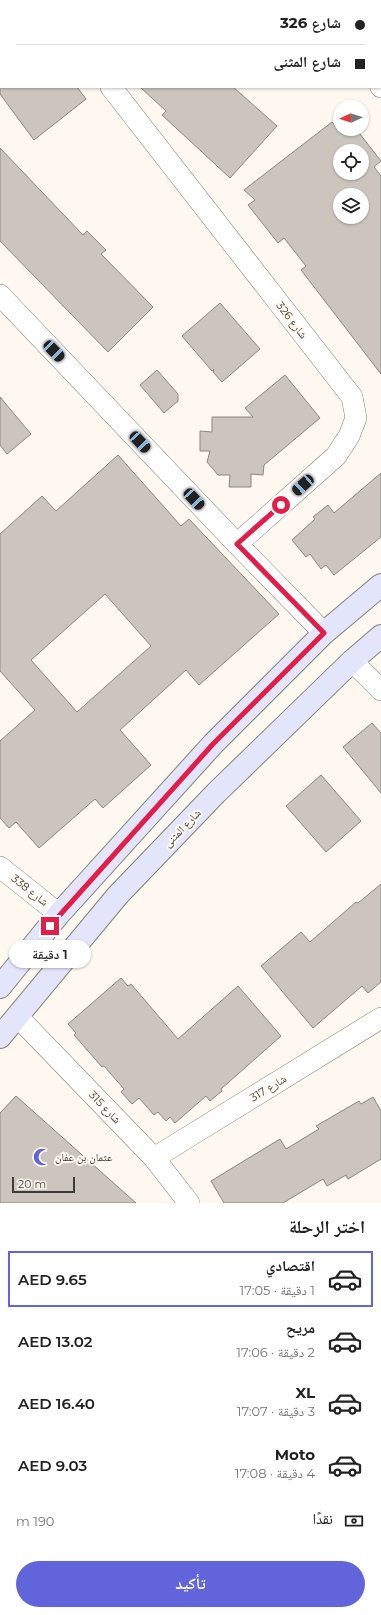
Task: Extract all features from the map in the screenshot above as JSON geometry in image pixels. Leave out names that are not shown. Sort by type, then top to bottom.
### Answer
[{"type":"street","name":"شارع 326","points":[[112,88],[352,397],[356,418],[349,436],[336,456],[237,544]]},
{"type":"street","points":[[0,295],[237,544],[324,633]]},
{"type":"street","points":[[0,987],[59,914],[213,744],[324,633],[381,585]]},
{"type":"street","name":"شارع المثنى","points":[[0,1037],[118,895],[216,792],[352,661],[381,636]]},
{"type":"street","points":[[352,661],[381,690]]},
{"type":"street","name":"شارع 338","points":[[0,867],[59,914]]},
{"type":"street","name":"شارع 315","points":[[17,1016],[154,1158],[189,1203]]},
{"type":"street","name":"شارع 317","points":[[154,1158],[381,1018]]},
{"type":"building","points":[[0,88],[78,88],[86,99],[34,140],[0,94]]},
{"type":"building","points":[[141,88],[234,88],[277,126],[230,178],[162,115],[166,111]]},
{"type":"building","points":[[332,122],[333,136],[361,136],[368,144],[333,144],[333,180],[369,180],[369,146],[381,161],[374,167],[381,176],[381,374],[301,270],[306,266],[284,238],[278,243],[248,205],[255,200],[244,190]]},
{"type":"building","points":[[0,148],[83,235],[87,231],[106,250],[101,254],[153,307],[108,352],[0,241]]},
{"type":"building","points":[[220,303],[260,349],[222,382],[213,372],[214,369],[212,371],[182,336]]},
{"type":"building","points":[[157,370],[178,394],[178,401],[164,413],[140,385]]},
{"type":"building","points":[[285,375],[320,418],[264,465],[263,475],[251,474],[251,487],[229,487],[230,475],[218,475],[207,462],[210,451],[200,451],[200,431],[212,432],[212,417],[253,417],[245,408]]},
{"type":"building","points":[[0,397],[31,434],[7,454],[0,445]]},
{"type":"building","points":[[118,455],[181,526],[189,519],[279,614],[199,685],[186,670],[120,730],[151,765],[103,808],[95,799],[39,848],[16,822],[9,828],[0,818],[0,741],[35,710],[0,671],[0,534],[42,496],[56,511]],"holes":[[[105,594],[151,646],[77,712],[31,660]]]},
{"type":"building","points":[[381,473],[381,537],[334,575],[326,565],[321,569],[310,554],[306,557],[292,540],[315,519],[313,517],[328,505],[334,513]]},
{"type":"building","points":[[372,723],[381,733],[381,793],[343,747]]},
{"type":"building","points":[[321,775],[361,821],[326,852],[286,806]]},
{"type":"building","points":[[381,884],[381,982],[368,993],[362,986],[313,1028],[261,966],[301,932],[310,942],[356,902],[358,903]]},
{"type":"building","points":[[121,978],[128,986],[131,984],[178,1039],[238,986],[281,1036],[221,1089],[222,1091],[210,1101],[206,1096],[175,1123],[170,1117],[166,1121],[158,1112],[154,1115],[139,1098],[132,1104],[121,1092],[124,1089],[74,1035],[76,1033],[68,1024]]},
{"type":"building","name":"عثمان بن عفان","points":[[16,1096],[136,1203],[0,1203],[0,1113]]},
{"type":"building","points":[[373,1097],[381,1111],[381,1159],[348,1179],[346,1175],[327,1186],[323,1179],[283,1203],[224,1203],[211,1181],[280,1139],[286,1149],[319,1129],[316,1126],[359,1101],[361,1104]]},
{"type":"place","name":"عثمان بن عفان","points":[[42,1157]]},
{"type":"route","points":[[50,926],[59,914],[213,744],[283,672],[324,633],[237,544],[281,505]]}]
